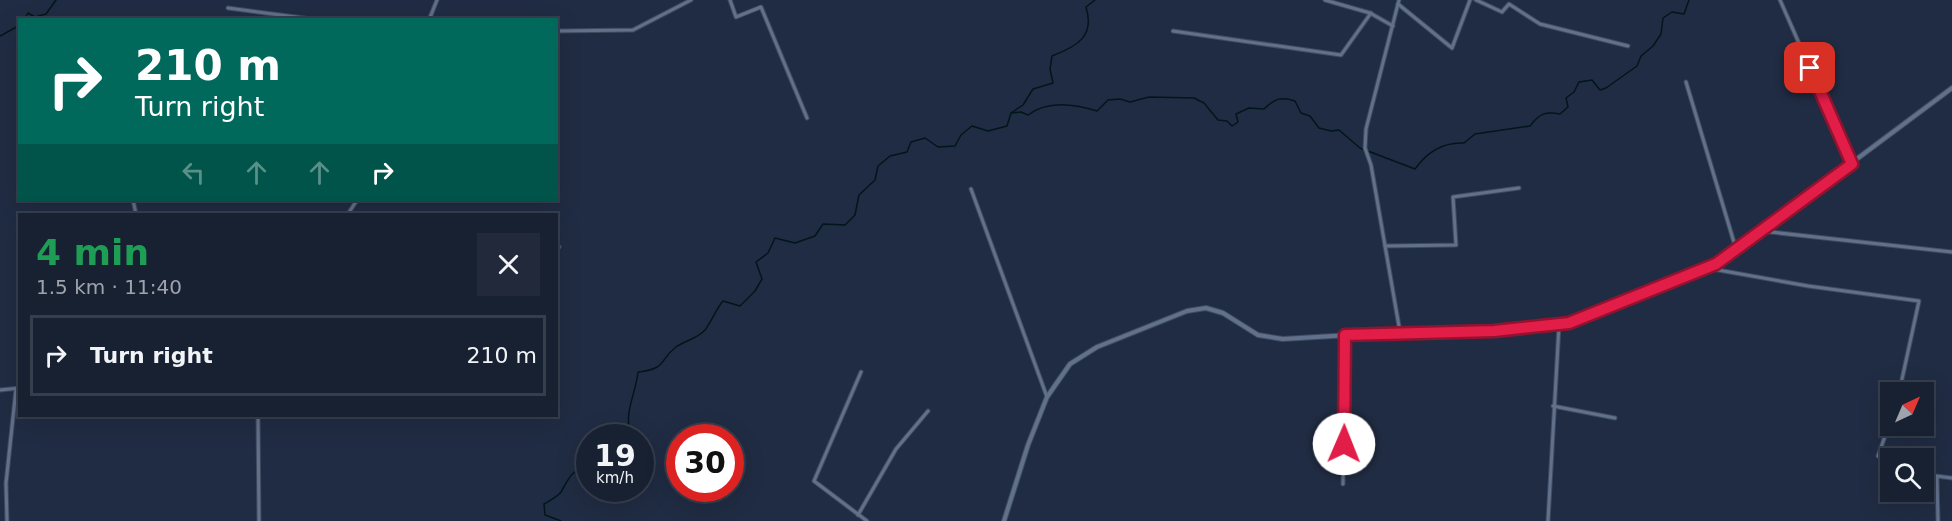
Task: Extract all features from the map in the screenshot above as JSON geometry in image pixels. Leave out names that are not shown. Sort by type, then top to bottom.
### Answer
[{"type":"street","points":[[430,18],[437,0]]},
{"type":"street","points":[[558,31],[633,30],[691,0]]},
{"type":"street","points":[[730,0],[738,18],[758,6],[762,8],[807,118]]},
{"type":"street","points":[[1325,0],[1371,13],[1393,26]]},
{"type":"street","points":[[1400,332],[1371,165],[1365,144],[1366,129],[1399,2],[1452,48],[1470,0]]},
{"type":"street","points":[[1476,0],[1502,12],[1509,4],[1540,24],[1628,46]]},
{"type":"street","points":[[1780,0],[1852,164]]},
{"type":"street","points":[[228,8],[304,18]]},
{"type":"street","points":[[1173,31],[1341,55],[1371,13]]},
{"type":"street","points":[[1686,82],[1736,249]]},
{"type":"street","points":[[1004,521],[1028,445],[1047,396],[1064,371],[1076,359],[1097,347],[1187,311],[1215,309],[1248,331],[1271,338],[1400,332],[1494,331],[1559,326],[1707,268],[1761,231],[1952,88]]},
{"type":"street","points":[[1385,246],[1456,245],[1453,197],[1520,188]]},
{"type":"street","points":[[971,189],[1047,396]]},
{"type":"street","points":[[1761,231],[1952,252]]},
{"type":"street","points":[[1707,268],[1808,286],[1919,301],[1901,382]]},
{"type":"street","points":[[1548,521],[1559,326]]},
{"type":"street","points":[[1344,484],[1345,335]]},
{"type":"street","points":[[861,372],[813,481],[867,521]]},
{"type":"street","points":[[0,390],[18,389],[6,483],[7,521]]},
{"type":"street","points":[[1553,406],[1615,418]]},
{"type":"street","points":[[858,514],[896,449],[928,411]]},
{"type":"street","points":[[258,417],[259,521]]},
{"type":"street","points":[[1938,521],[1936,476],[1952,478]]},
{"type":"waterway","points":[[25,18],[28,13],[35,17],[46,14],[56,0]]},
{"type":"waterway","points":[[628,424],[630,405],[638,372],[654,369],[676,347],[702,333],[723,301],[740,306],[755,291],[762,279],[756,262],[768,253],[775,238],[795,243],[815,236],[823,224],[845,225],[855,215],[859,195],[875,180],[878,166],[890,156],[907,152],[911,142],[925,138],[938,147],[955,146],[961,135],[972,126],[988,131],[1007,126],[1011,113],[1023,105],[1033,89],[1053,83],[1050,69],[1052,56],[1070,48],[1082,39],[1088,25],[1086,7],[1095,0]]},
{"type":"waterway","points":[[1011,113],[1021,112],[1028,115],[1052,105],[1097,111],[1108,100],[1120,99],[1130,102],[1149,97],[1194,98],[1204,103],[1218,120],[1227,121],[1232,126],[1238,122],[1236,114],[1249,108],[1264,109],[1275,101],[1286,99],[1295,101],[1301,113],[1310,116],[1319,128],[1339,130],[1360,148],[1415,169],[1430,153],[1442,146],[1464,143],[1475,134],[1530,126],[1539,116],[1546,113],[1560,114],[1568,107],[1566,98],[1574,92],[1579,82],[1592,80],[1600,90],[1606,88],[1637,66],[1641,56],[1653,46],[1661,34],[1663,18],[1672,12],[1684,14],[1689,0]]},
{"type":"waterway","points":[[0,36],[18,26]]},
{"type":"waterway","points":[[561,521],[545,515],[544,504],[561,492],[576,471]]},
{"type":"route","points":[[1344,444],[1345,335],[1494,331],[1559,326],[1569,323],[1716,264],[1852,164],[1810,68]]}]
